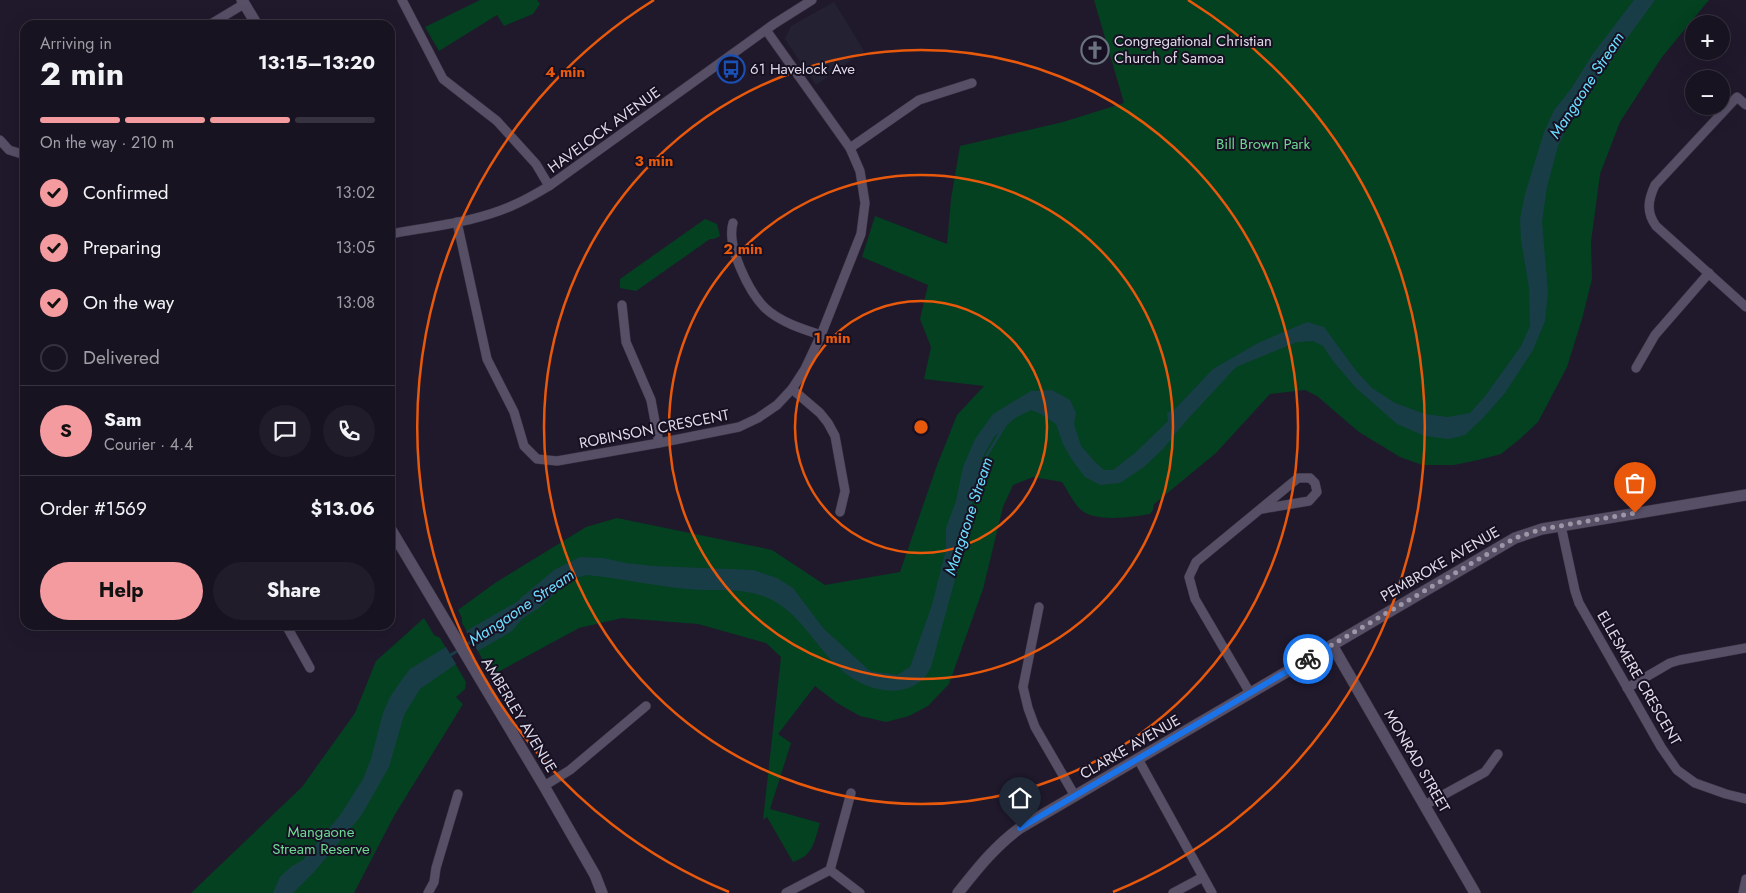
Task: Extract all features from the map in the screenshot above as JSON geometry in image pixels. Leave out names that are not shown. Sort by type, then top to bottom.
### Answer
[{"type":"street","points":[[402,0],[442,79],[498,121],[536,164],[549,186]]},
{"type":"street","name":"HAVELOCK AVENUE","points":[[395,233],[457,222],[518,204],[549,186],[766,30],[812,0]]},
{"type":"street","points":[[216,20],[243,2],[254,20]]},
{"type":"street","name":"ROBINSON CRESCENT","points":[[457,222],[487,359],[514,412],[524,446],[537,459],[557,461],[659,443],[739,427],[758,418],[777,406],[806,370],[861,234],[865,203],[860,171],[850,148],[766,30]]},
{"type":"street","points":[[850,148],[919,100],[972,83]]},
{"type":"street","points":[[1746,105],[1737,97],[1655,185],[1649,202],[1651,218],[1656,226],[1746,307]]},
{"type":"street","points":[[0,140],[9,150],[20,153]]},
{"type":"street","points":[[732,223],[732,236],[738,260],[753,292],[765,308],[785,320],[821,335]]},
{"type":"street","points":[[1636,368],[1655,335],[1709,273]]},
{"type":"street","points":[[622,305],[626,342],[650,400],[659,443]]},
{"type":"street","points":[[792,389],[820,413],[835,436],[845,491],[840,512]]},
{"type":"street","points":[[1250,692],[1195,599],[1189,578],[1196,562],[1298,478],[1310,478],[1315,483],[1317,492],[1309,501],[1262,509]]},
{"type":"street","name":"PEMBROKE AVENUE","points":[[1332,645],[1507,542],[1529,533],[1746,495]]},
{"type":"street","name":"ELLESMERE CRESCENT","points":[[1561,526],[1577,597],[1627,688],[1677,770],[1695,784],[1746,799]]},
{"type":"street","name":"AMBERLEY AVENUE","points":[[395,537],[544,786],[595,875],[602,893]]},
{"type":"street","points":[[1039,607],[1023,687],[1034,727],[1075,796]]},
{"type":"street","points":[[289,630],[310,668]]},
{"type":"street","name":"CLARKE AVENUE","points":[[958,893],[982,863],[1006,838],[1332,645]]},
{"type":"street","name":"MONRAD STREET","points":[[1332,645],[1475,893]]},
{"type":"street","points":[[1627,688],[1670,663],[1746,648]]},
{"type":"street","points":[[544,786],[570,770],[646,706]]},
{"type":"street","points":[[1425,805],[1485,772],[1498,754]]},
{"type":"street","points":[[1138,759],[1212,893]]},
{"type":"street","points":[[786,893],[830,870],[851,793]]},
{"type":"street","points":[[428,893],[434,882],[436,868],[458,794]]},
{"type":"street","points":[[830,870],[860,893]]},
{"type":"street","points":[[1173,893],[1203,877]]},
{"type":"street","points":[[1743,893],[1746,878]]},
{"type":"shaded area","points":[[834,2],[864,51],[816,85],[785,39],[791,26]]},
{"type":"green space","points":[[480,0],[537,0],[540,4],[533,14],[504,26],[497,15],[439,51],[425,27]]},
{"type":"green space","name":"Bill Brown Park","points":[[1094,0],[1709,0],[1697,15],[1685,15],[1685,29],[1662,57],[1620,122],[1600,174],[1591,242],[1592,279],[1582,319],[1567,367],[1538,422],[1501,454],[1454,465],[1422,465],[1400,457],[1359,432],[1317,396],[1305,390],[1270,394],[1216,453],[1154,504],[1150,514],[1103,518],[1086,513],[1080,509],[1062,482],[1033,477],[1013,485],[1003,507],[983,589],[949,684],[928,706],[909,716],[886,722],[860,716],[837,703],[815,686],[778,734],[791,743],[770,809],[820,823],[812,847],[800,859],[793,862],[767,817],[763,820],[781,657],[766,643],[698,624],[622,618],[579,628],[496,673],[488,669],[462,623],[458,610],[495,583],[586,527],[617,518],[772,550],[825,585],[900,572],[936,468],[957,415],[984,386],[924,379],[931,347],[920,319],[928,285],[862,257],[875,216],[947,244],[951,199],[960,146],[1063,122],[1124,103]]},
{"type":"green space","points":[[705,219],[717,224],[720,236],[710,239],[636,291],[620,288],[620,279]]},
{"type":"green space","name":"Mangaone Stream Reserve","points":[[424,618],[434,635],[440,638],[466,682],[465,689],[456,697],[463,704],[394,816],[354,893],[191,893],[302,787],[355,713],[376,661]]},
{"type":"water","points":[[1634,0],[1655,0],[1578,106],[1558,146],[1547,187],[1542,222],[1548,292],[1545,321],[1533,350],[1505,393],[1465,435],[1449,439],[1425,436],[1397,424],[1356,388],[1323,346],[1313,341],[1297,342],[1236,367],[1163,449],[1144,467],[1120,483],[1100,485],[1085,477],[1063,444],[1056,424],[1031,410],[1015,418],[994,437],[982,458],[959,565],[931,667],[926,676],[913,686],[894,691],[873,688],[853,679],[834,663],[798,620],[788,611],[776,602],[754,593],[675,588],[586,575],[570,580],[538,609],[523,618],[512,631],[478,651],[466,631],[515,603],[554,570],[580,557],[603,558],[653,566],[753,570],[777,578],[793,588],[823,628],[870,671],[897,675],[910,667],[932,605],[946,549],[946,528],[956,501],[963,467],[975,439],[993,414],[1031,391],[1052,390],[1070,400],[1076,413],[1074,424],[1081,446],[1104,470],[1113,470],[1135,453],[1168,421],[1167,413],[1175,409],[1213,369],[1258,343],[1307,322],[1324,327],[1357,372],[1372,388],[1395,403],[1425,414],[1447,417],[1470,413],[1486,395],[1521,346],[1530,326],[1529,288],[1521,240],[1520,219],[1525,194],[1544,132],[1554,110],[1571,89],[1592,55]]},
{"type":"water","points":[[446,647],[456,664],[420,689],[404,715],[389,767],[361,816],[314,872],[293,893],[273,893],[280,877],[292,866],[303,860],[341,814],[363,779],[371,759],[383,713],[390,697],[401,681],[410,669]]},
{"type":"waterway","name":"Mangaone Stream","points":[[977,479],[982,463],[1004,427]]},
{"type":"waterway","name":"Mangaone Stream","points":[[464,646],[476,639]]},
{"type":"waterway","name":"Mangaone Stream","points":[[447,657],[459,650]]},
{"type":"way so far","points":[[1308,659],[1515,538],[1542,529],[1635,513]]},
{"type":"place","name":"Congregational Christian Church of Samoa","points":[[1095,50]]},
{"type":"place","name":"61 Havelock Ave","points":[[731,69]]},
{"type":"route","points":[[1020,828],[1308,659]]}]
